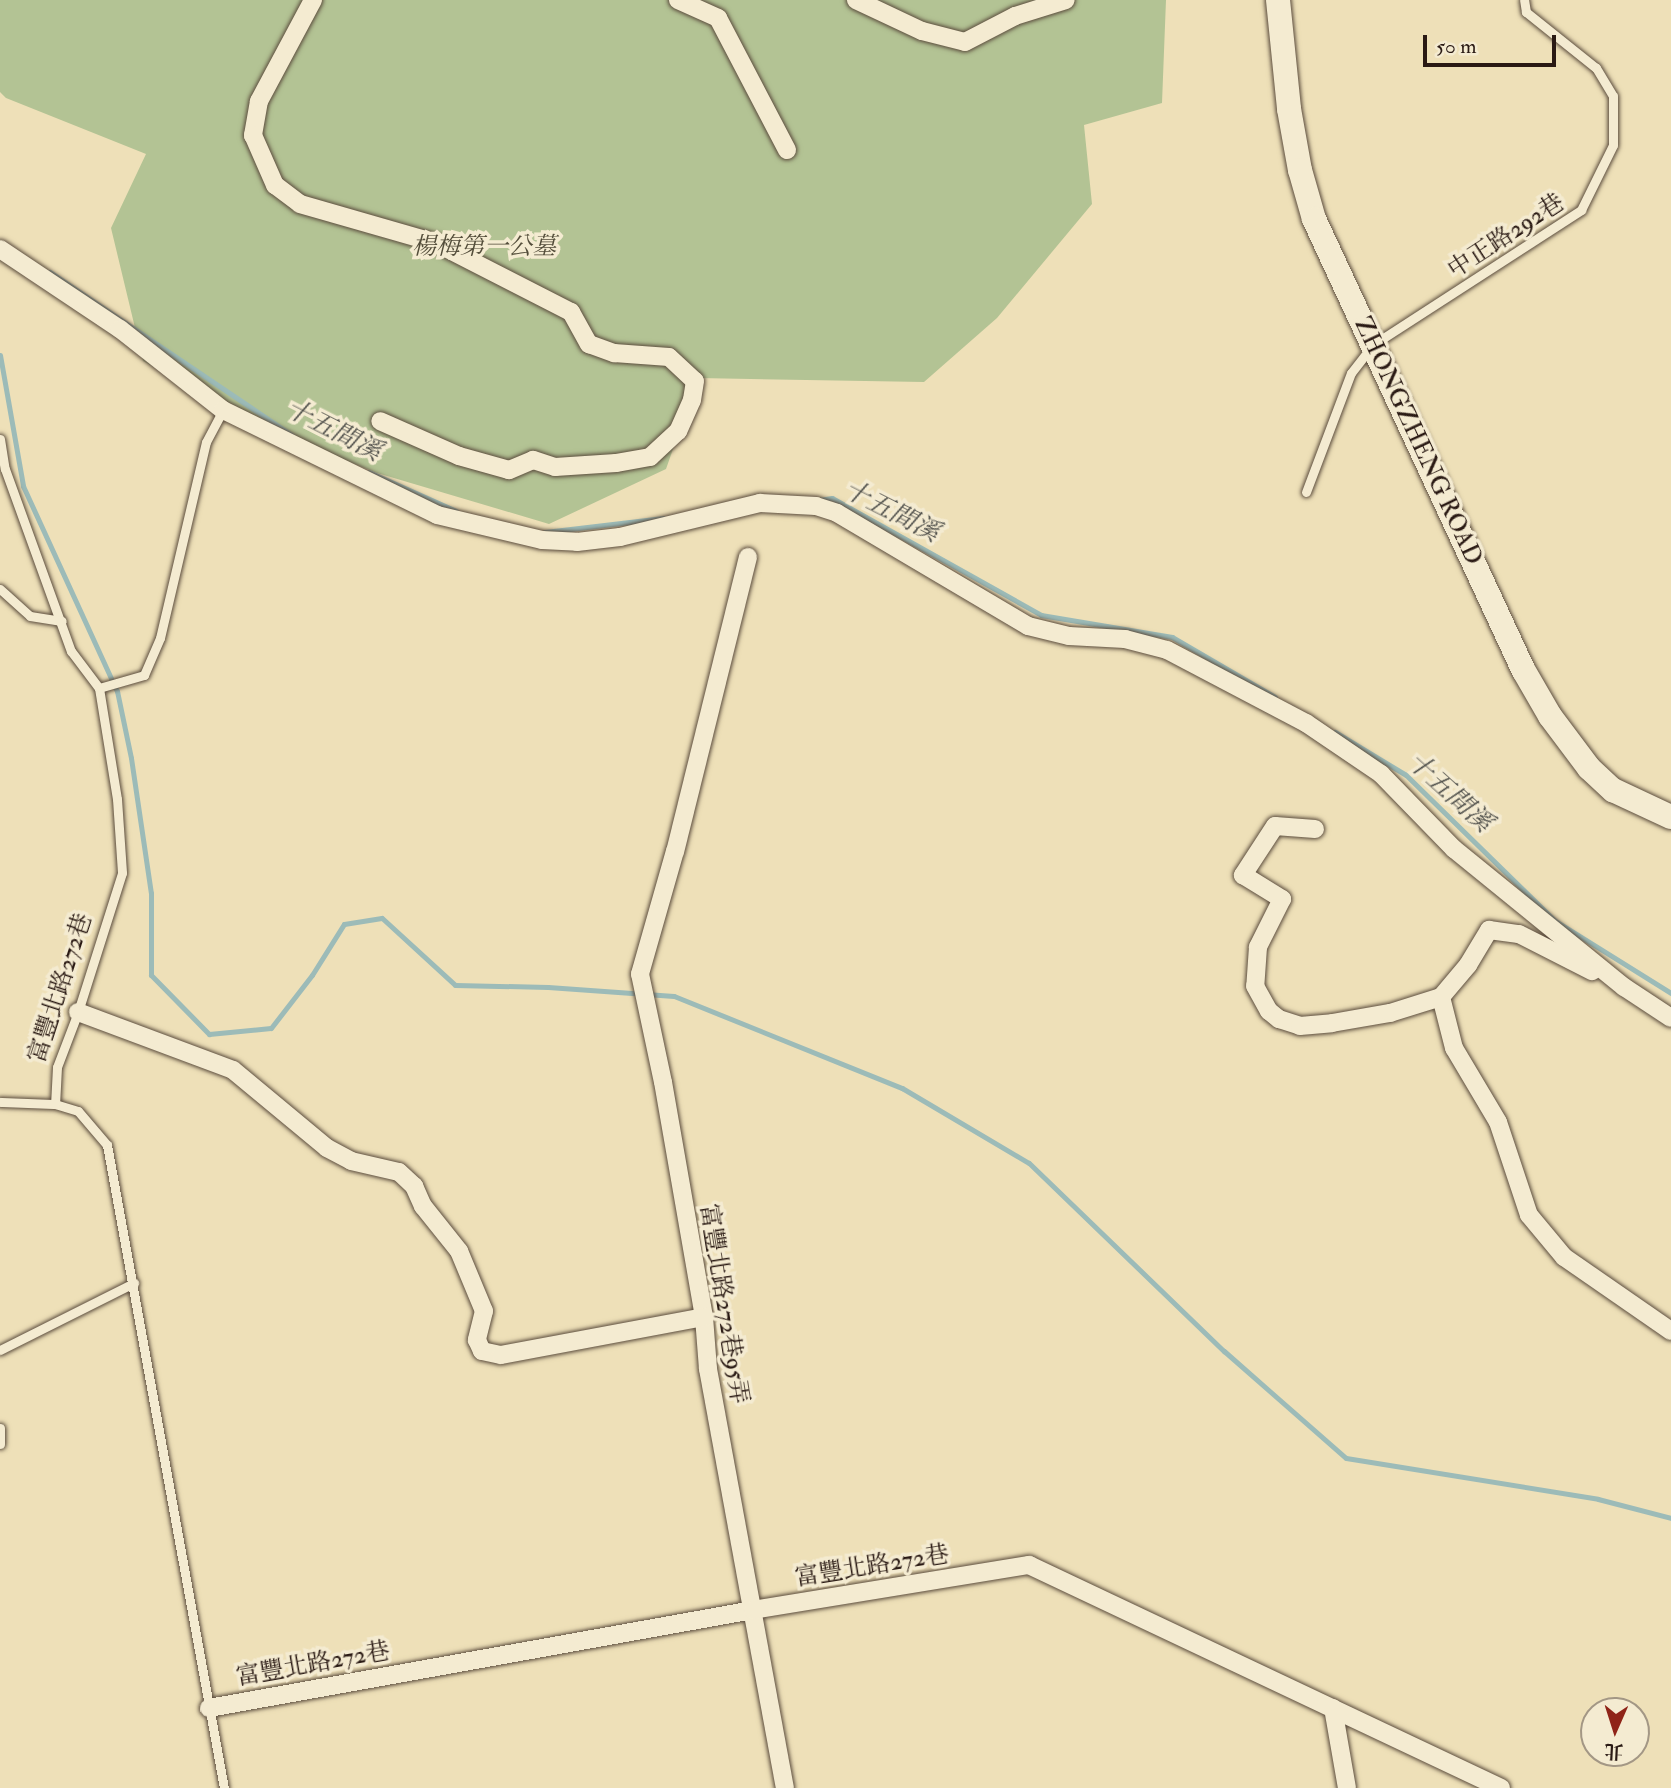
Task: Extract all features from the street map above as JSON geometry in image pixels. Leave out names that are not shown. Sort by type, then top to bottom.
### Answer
[{"type":"street","points":[[313,0],[259,101],[253,135],[275,185],[300,204],[436,243],[571,312],[589,344],[614,353],[669,357],[695,382],[692,400],[678,431],[650,457],[616,463],[555,467],[533,460],[509,470],[459,456],[380,421]]},
{"type":"street","points":[[678,0],[718,18],[787,150]]},
{"type":"street","points":[[856,0],[922,31],[965,42],[1015,16],[1066,0]]},
{"type":"street","name":"ZHONGZHENG ROAD","points":[[1278,0],[1289,109],[1300,170],[1314,219],[1524,671],[1550,716],[1589,768],[1614,790],[1671,817]]},
{"type":"street","points":[[0,249],[121,329],[223,410],[437,514],[542,540],[577,542],[620,537],[760,503],[816,506],[837,513],[1028,626],[1069,636],[1125,639],[1167,650],[1306,723],[1381,774],[1454,849],[1624,987],[1671,1018]]},
{"type":"street","name":"富豐北路272巷95弄","points":[[748,557],[675,851],[640,974],[704,1317],[708,1369],[785,1788]]},
{"type":"street","points":[[1315,828],[1275,826],[1243,875],[1282,899],[1258,947],[1255,986],[1269,1011],[1290,1024],[1307,1026],[1390,1013],[1441,997],[1468,965],[1489,930],[1519,934],[1624,987]]},
{"type":"street","points":[[1441,997],[1454,1048],[1498,1122],[1529,1215],[1564,1257],[1671,1331]]},
{"type":"street","points":[[78,1012],[233,1070],[327,1148],[351,1161],[399,1172],[414,1186],[423,1206],[459,1251],[484,1311],[477,1340],[482,1351],[501,1355],[704,1317]]},
{"type":"street","name":"富豐北路272巷","points":[[209,1708],[753,1610],[1029,1564],[1501,1788]]},
{"type":"street","points":[[1333,1708],[1347,1788]]},
{"type":"lane","name":"中正路292巷","points":[[1306,492],[1350,373],[1374,344],[1581,211],[1613,145],[1613,96],[1596,68],[1527,12],[1524,0]]},
{"type":"lane","points":[[101,688],[144,675],[160,638],[206,442],[223,410]]},
{"type":"lane","name":"富豐北路272巷","points":[[0,439],[5,469],[71,651],[101,688],[117,799],[122,873],[78,1012],[57,1067],[55,1104],[78,1111],[107,1145],[224,1788]]},
{"type":"lane","points":[[0,589],[30,616],[62,621]]},
{"type":"lane","points":[[0,1102],[55,1104]]},
{"type":"lane","points":[[0,1350],[134,1283]]},
{"type":"lane","points":[[0,1428],[0,1444]]},
{"type":"green space","name":"楊梅第一公墓","points":[[0,0],[1166,0],[1162,103],[1084,125],[1092,204],[997,318],[924,382],[698,378],[666,469],[549,524],[377,473],[258,425],[143,361],[111,228],[146,154],[6,98],[0,92]]},
{"type":"waterway","name":"十五間溪","points":[[50,272],[292,435]]},
{"type":"waterway","points":[[0,355],[23,486],[117,691],[131,758],[151,893],[151,975],[209,1034],[271,1028],[312,975],[344,924],[382,918],[455,985],[548,987],[674,996],[902,1088],[1029,1163],[1224,1351],[1346,1458],[1598,1499],[1671,1518]]},
{"type":"waterway","name":"十五間溪","points":[[369,472],[456,511]]},
{"type":"waterway","name":"十五間溪","points":[[819,500],[832,498],[1041,615],[1172,637],[1275,697]]},
{"type":"waterway","name":"十五間溪","points":[[545,532],[663,518]]},
{"type":"waterway","name":"十五間溪","points":[[1335,732],[1406,775],[1554,920],[1671,993]]}]
